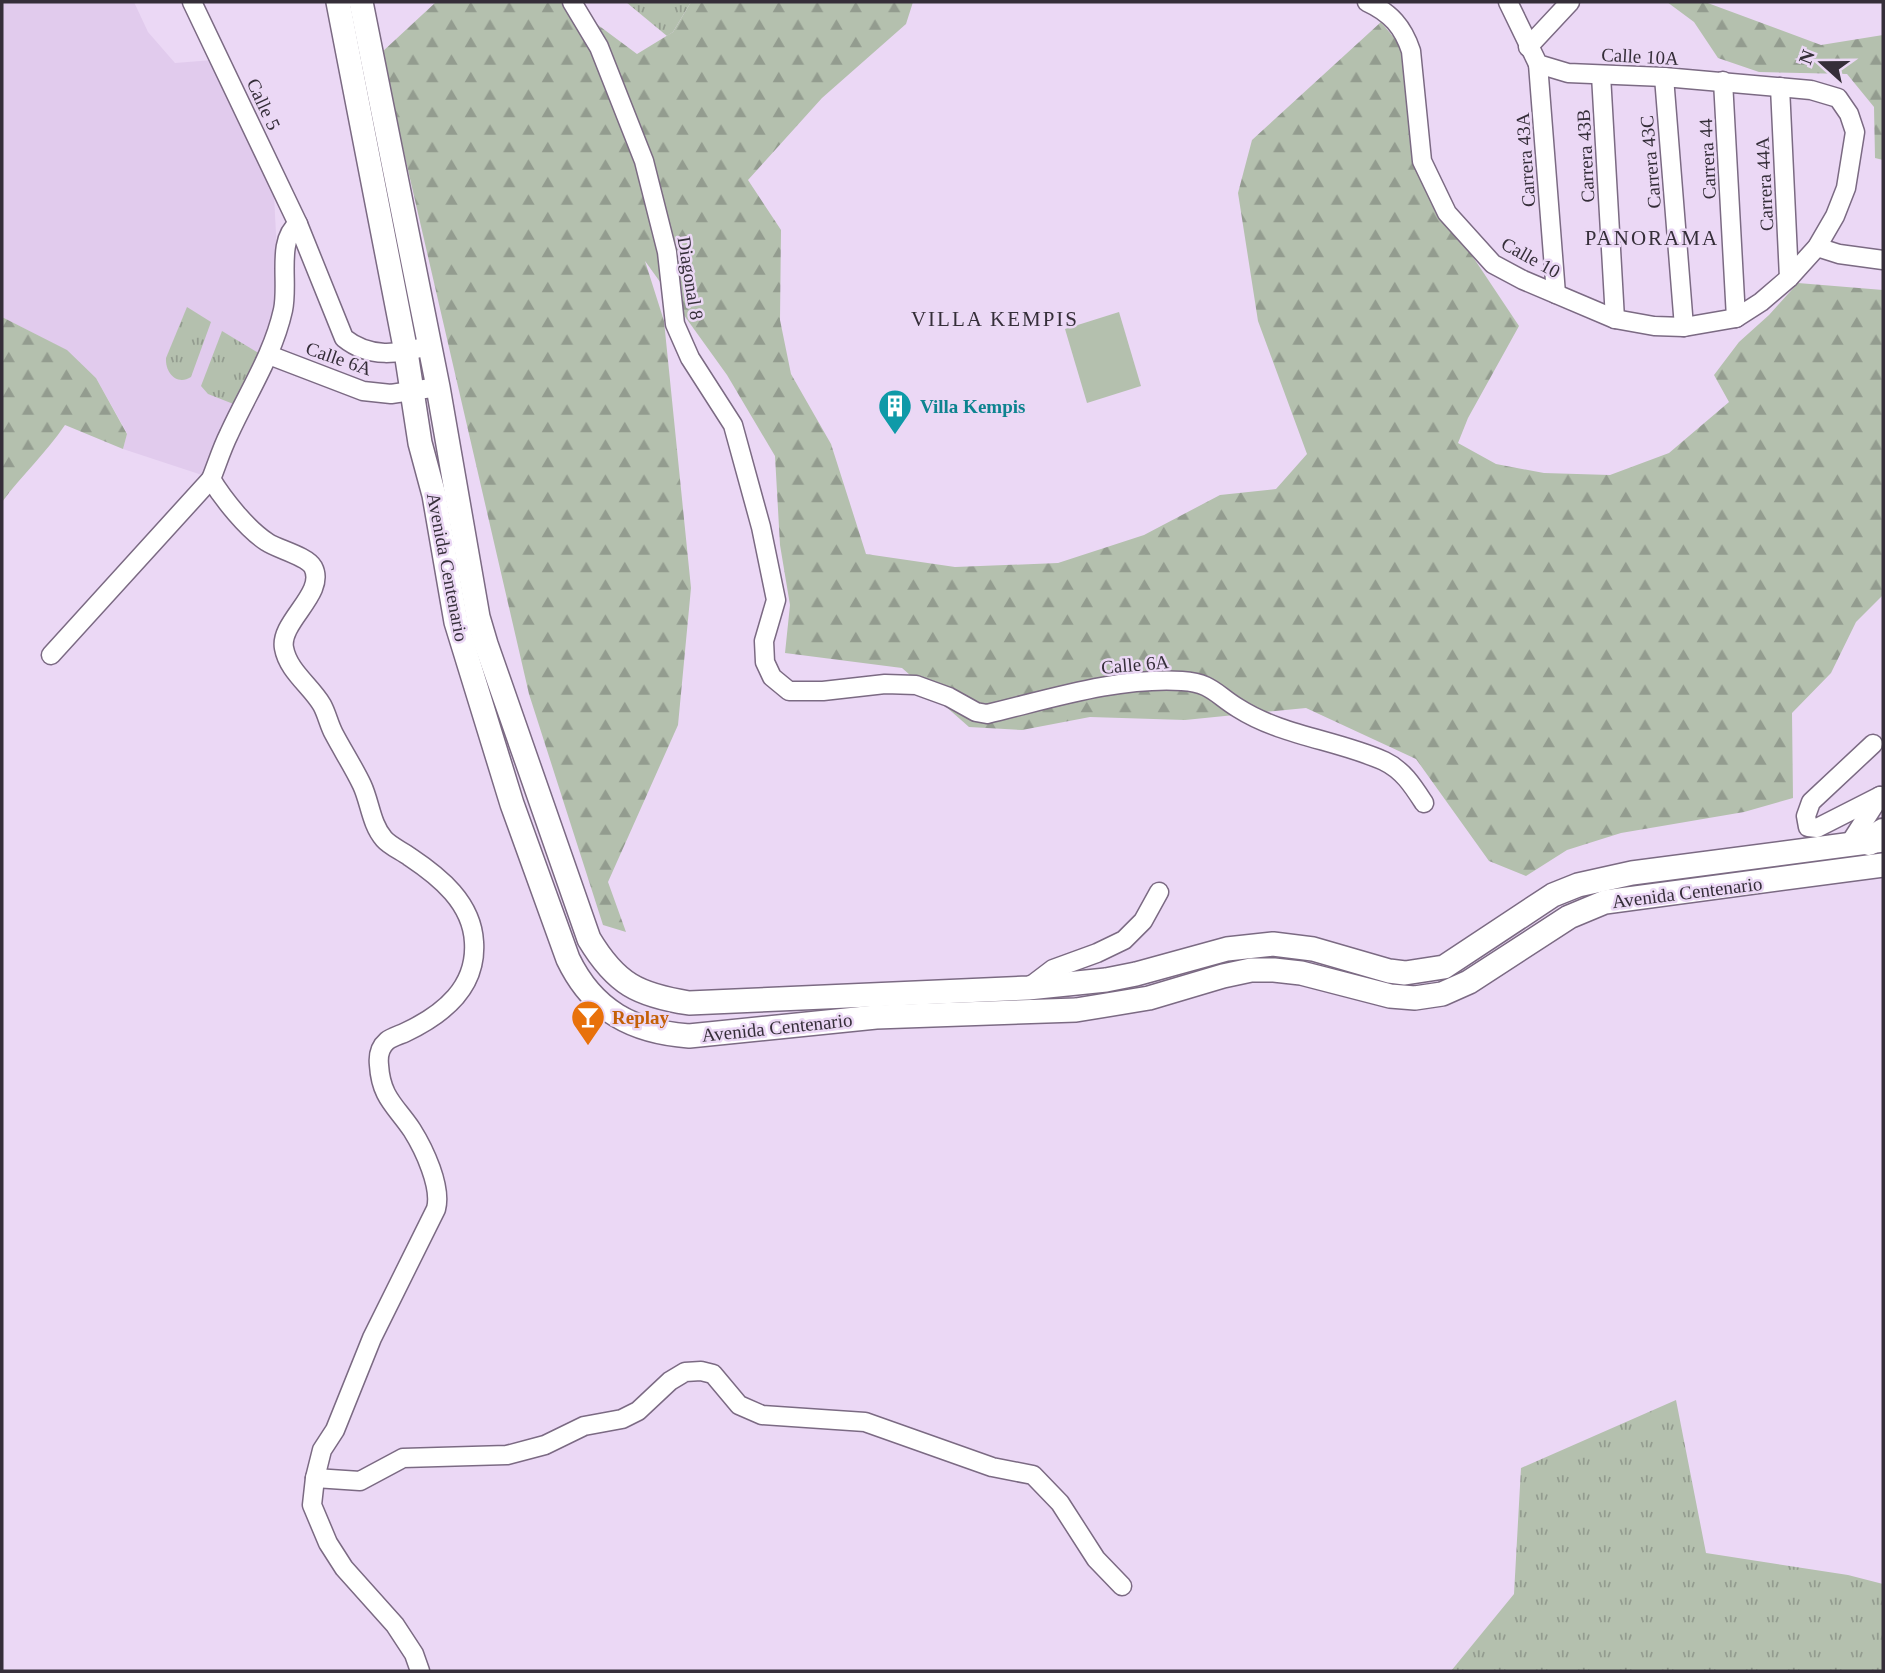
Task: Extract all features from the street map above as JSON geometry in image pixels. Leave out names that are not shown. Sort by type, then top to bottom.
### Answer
[{"type":"main road","name":"Avenida Centenario","points":[[338,2],[406,352],[420,443],[434,495],[456,622],[472,678],[512,804],[568,959],[579,982],[593,998],[630,1023],[666,1035],[689,1036],[876,1017],[1076,1010],[1149,998],[1251,970],[1301,973],[1390,996],[1415,998],[1442,994],[1469,982],[1569,917],[1605,902],[1883,865]]},
{"type":"main road","name":"Avenida Centenario","points":[[361,2],[438,387],[478,617],[496,680],[589,939],[603,961],[622,980],[638,990],[657,998],[688,1003],[1028,988],[1106,980],[1227,949],[1273,944],[1313,949],[1389,971],[1425,971],[1444,967],[1553,895],[1578,885],[1632,873],[1871,840]]},
{"type":"main road","points":[[438,525],[461,521]]},
{"type":"street","name":"Calle 5","points":[[192,2],[298,224],[344,338],[371,353],[406,352],[428,346]]},
{"type":"street","name":"Diagonal 8","points":[[572,2],[599,47],[644,161],[667,253],[675,324],[690,358],[733,425],[761,527],[776,600]]},
{"type":"street","name":"Calle 10","points":[[1367,2],[1395,19],[1406,34],[1411,51],[1422,161],[1447,213],[1493,264],[1615,319],[1654,326],[1684,327],[1736,318],[1761,302],[1789,278],[1817,247]]},
{"type":"street","points":[[1508,2],[1538,64]]},
{"type":"street","points":[[1528,47],[1570,2]]},
{"type":"street","name":"Carrera 43A","points":[[1538,64],[1556,294]]},
{"type":"street","name":"Calle 10A","points":[[1538,64],[1568,73],[1723,81],[1811,90],[1838,98],[1849,114],[1855,132],[1846,188],[1835,216],[1817,247]]},
{"type":"street","name":"Carrera 43B","points":[[1601,75],[1615,319]]},
{"type":"street","name":"Carrera 43C","points":[[1664,77],[1684,327]]},
{"type":"street","name":"Carrera 44","points":[[1723,81],[1736,318]]},
{"type":"street","name":"Carrera 44A","points":[[1780,87],[1789,278]]},
{"type":"street","points":[[51,655],[211,479],[229,435],[270,355],[287,288],[285,242],[289,232],[298,224]]},
{"type":"street","points":[[1817,247],[1839,254],[1883,260]]},
{"type":"street","name":"Calle 6A","points":[[270,355],[363,391],[391,394],[438,387]]},
{"type":"street","points":[[211,479],[225,498],[266,541],[313,567],[315,581],[304,606],[289,626],[283,646],[289,662],[321,704],[363,787],[384,839],[434,873],[452,891],[466,911],[474,939],[474,962],[467,983],[450,1005],[387,1041],[380,1052],[382,1083],[392,1107],[412,1130],[429,1166],[439,1198],[372,1338],[335,1430],[322,1450],[314,1478],[312,1505],[328,1543],[344,1568],[395,1625],[414,1654],[420,1671]]},
{"type":"street","name":"Calle 6A","points":[[776,600],[764,640],[765,662],[772,677],[789,691],[823,691],[885,684],[916,685],[949,697],[976,712],[987,714],[1096,689],[1151,681],[1184,681],[1212,687],[1238,708],[1261,720],[1384,761],[1405,775],[1424,803]]},
{"type":"street","points":[[1873,744],[1811,802],[1806,816],[1808,827],[1817,828],[1882,795]]},
{"type":"street","points":[[1871,840],[1882,795]]},
{"type":"street","points":[[1028,988],[1053,969],[1124,940],[1143,921],[1159,892]]},
{"type":"street","points":[[314,1478],[360,1481],[403,1458],[507,1455],[545,1445],[584,1426],[622,1419],[638,1411],[670,1381],[685,1372],[701,1371],[713,1374],[739,1405],[762,1415],[865,1422],[992,1467],[1033,1475],[1060,1503],[1096,1559],[1122,1586]]},
{"type":"shaded area","points":[[2,2],[134,2],[148,32],[175,63],[213,60],[274,194],[278,275],[270,331],[202,475],[123,449],[127,433],[96,378],[66,350],[2,317]]},
{"type":"green space","points":[[436,2],[567,2],[637,54],[673,32],[691,2],[913,2],[906,24],[822,98],[748,180],[781,230],[780,320],[791,374],[831,444],[866,554],[955,567],[1058,563],[1144,535],[1220,495],[1276,489],[1307,454],[1258,321],[1238,193],[1252,140],[1381,22],[1406,52],[1415,106],[1445,215],[1519,326],[1468,418],[1458,443],[1496,464],[1544,473],[1610,475],[1669,453],[1729,402],[1714,375],[1739,342],[1769,315],[1798,283],[1883,290],[1883,595],[1856,622],[1831,673],[1792,713],[1793,798],[1744,812],[1621,833],[1567,850],[1526,876],[1489,861],[1416,759],[1306,708],[1185,720],[1090,717],[1022,730],[969,727],[902,668],[785,653],[790,605],[780,545],[775,456],[727,375],[645,261],[664,321],[691,588],[678,725],[608,882],[626,932],[603,925],[529,694],[381,53]]},
{"type":"green space","points":[[626,2],[691,2],[673,32],[667,36]]},
{"type":"green space","points":[[1667,2],[1705,2],[1821,45],[1883,35],[1883,160],[1875,158],[1874,107],[1847,74],[1759,72],[1718,58],[1694,22]]},
{"type":"green space","points":[[187,307],[211,322],[191,377],[181,380],[170,373],[166,358]]},
{"type":"green space","points":[[1119,312],[1141,386],[1087,403],[1065,329]]},
{"type":"green space","points":[[2,317],[67,350],[96,378],[127,434],[123,449],[65,425],[2,502]]},
{"type":"green space","points":[[222,331],[260,354],[236,405],[208,394],[201,386]]},
{"type":"green space","points":[[1676,1400],[1706,1553],[1848,1575],[1883,1584],[1883,1671],[1451,1671],[1514,1594],[1521,1468]]},
{"type":"place","name":"Villa Kempis","points":[[895,436]]},
{"type":"place","name":"Replay","points":[[588,1047]]},
{"type":"district","name":"PANORAMA","points":[[1652,238]]},
{"type":"district","name":"VILLA KEMPIS","points":[[995,319]]}]
